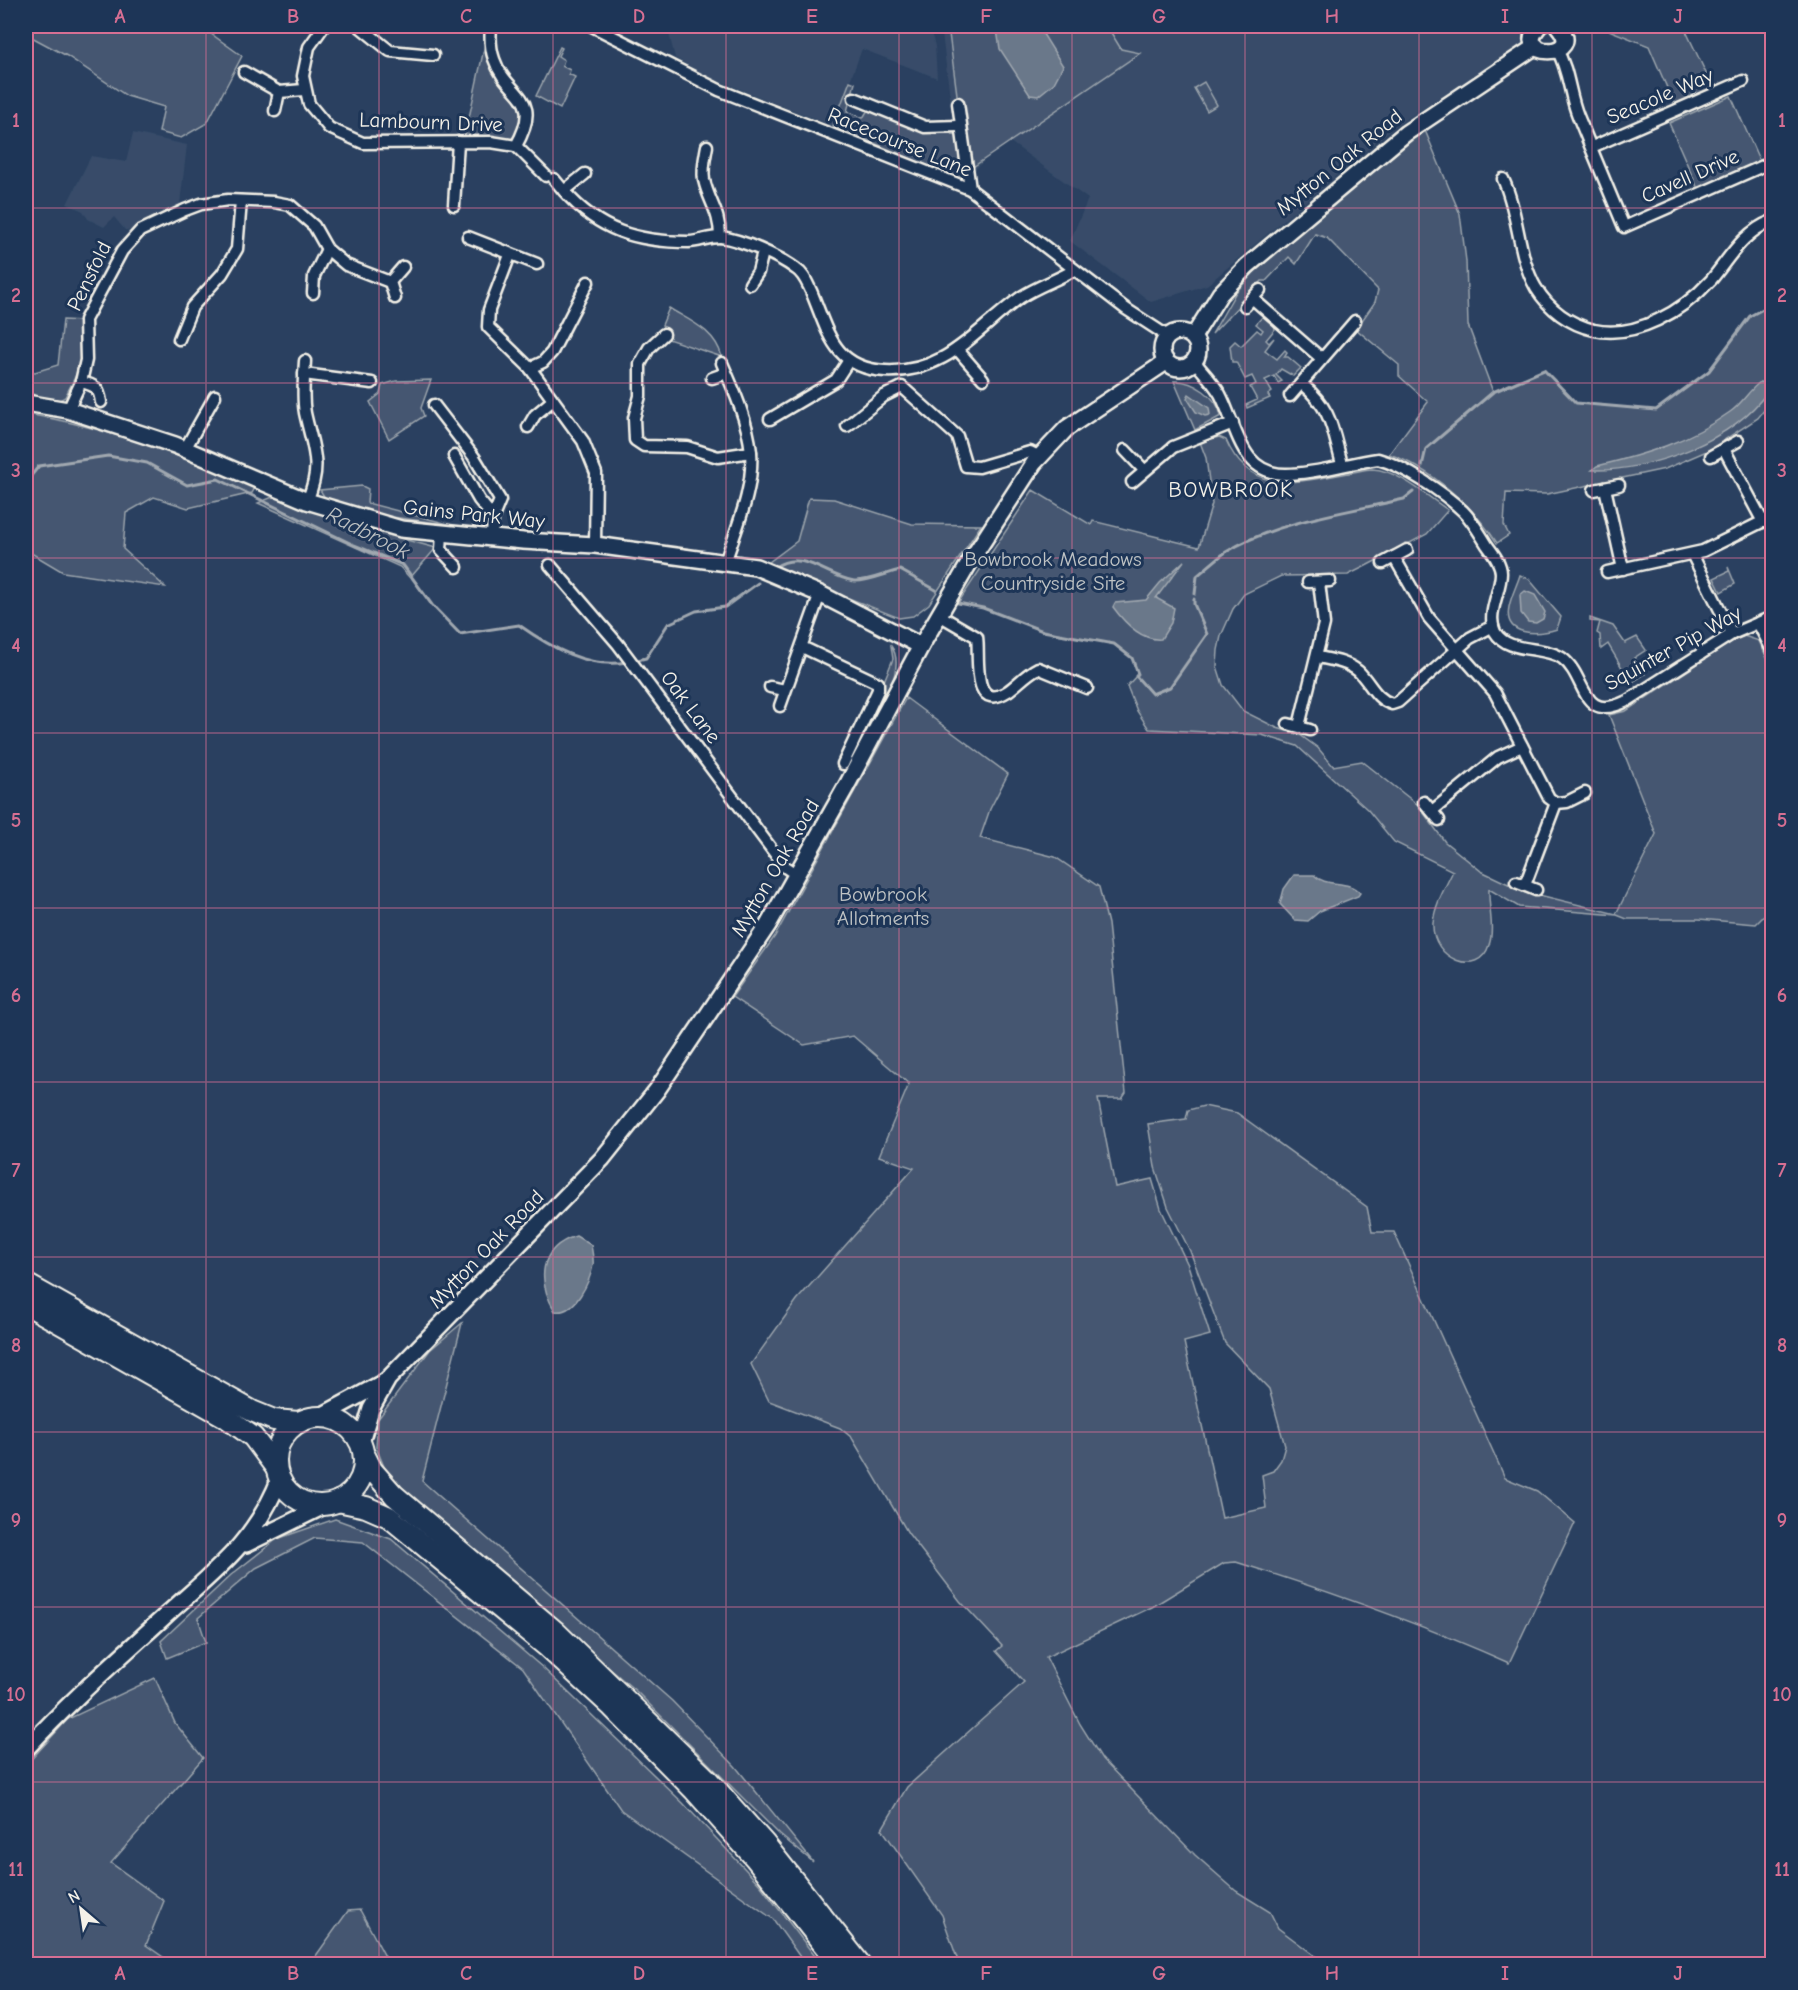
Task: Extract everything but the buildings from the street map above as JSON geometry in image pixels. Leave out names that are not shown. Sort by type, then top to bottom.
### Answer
[{"type":"highway","points":[[26,1284],[252,1411],[274,1420],[299,1422],[321,1416],[345,1423],[363,1449],[372,1470],[394,1495],[556,1632],[708,1780],[765,1844],[860,1965]]},
{"type":"highway","points":[[26,1304],[224,1416],[253,1437],[295,1497],[310,1504],[332,1503],[366,1507],[389,1517],[546,1646],[694,1790],[755,1858],[839,1965]]},
{"type":"highway","points":[[278,1473],[280,1441],[299,1422]]},
{"type":"highway","points":[[332,1503],[352,1492],[361,1479],[363,1449]]},
{"type":"main road","points":[[1539,26],[1533,37],[1536,46],[1544,52],[1557,50],[1563,44],[1564,27]]},
{"type":"main road","name":"Mytton Oak Road","points":[[1193,337],[1233,278],[1337,189],[1416,126],[1536,46]]},
{"type":"main road","points":[[1181,332],[1193,337],[1198,348],[1194,361],[1178,368],[1166,362],[1163,346],[1169,337],[1181,332]]},
{"type":"main road","name":"Mytton Oak Road","points":[[363,1449],[371,1409],[388,1379],[602,1159],[664,1081],[743,964],[797,875],[939,615],[971,560],[1040,457],[1067,428],[1166,362]]},
{"type":"main road","name":"Gains Park Way","points":[[26,403],[68,410],[185,449],[307,501],[400,529],[595,545],[726,561],[756,567],[820,594],[921,646]]},
{"type":"main road","name":"Mytton Oak Road","points":[[321,1416],[388,1379]]},
{"type":"main road","points":[[26,1749],[100,1675],[241,1546],[262,1517],[278,1473]]},
{"type":"main road","points":[[241,1546],[332,1503]]},
{"type":"street","name":"Lambourn Drive","points":[[324,26],[309,47],[303,64],[304,90],[318,118],[345,137],[363,142],[491,142],[516,146],[526,128],[526,107],[494,59],[491,26]]},
{"type":"street","points":[[359,26],[390,51],[433,55]]},
{"type":"street","name":"Racecourse Lane","points":[[592,26],[719,90],[970,189],[1074,270],[1169,337]]},
{"type":"street","points":[[1557,50],[1565,67],[1578,116],[1592,147]]},
{"type":"street","points":[[244,72],[279,93],[304,90]]},
{"type":"street","name":"Seacole Way","points":[[1592,147],[1743,81]]},
{"type":"street","points":[[275,111],[279,93]]},
{"type":"street","points":[[854,98],[926,127],[959,126]]},
{"type":"street","points":[[958,103],[959,126],[970,189]]},
{"type":"street","points":[[454,205],[458,142]]},
{"type":"street","points":[[516,146],[593,220],[624,233],[669,241],[693,242],[720,237],[763,252],[797,269],[807,282],[828,337],[849,360],[874,369],[909,370],[939,361],[1019,299],[1074,270]]},
{"type":"street","points":[[707,146],[703,169],[705,182],[720,221],[720,237]]},
{"type":"street","name":"Cavell Drive","points":[[1592,147],[1595,162],[1624,226],[1773,162]]},
{"type":"street","points":[[691,166],[703,169]]},
{"type":"street","points":[[564,190],[585,174]]},
{"type":"street","points":[[1503,179],[1526,263],[1537,289],[1554,310],[1573,322],[1599,331],[1630,330],[1677,308],[1709,282],[1733,249],[1750,233],[1773,221]]},
{"type":"street","points":[[179,339],[192,307],[222,274],[237,249],[241,201]]},
{"type":"street","name":"Pensfold","points":[[68,410],[81,382],[86,360],[85,320],[129,240],[140,231],[201,204],[241,201],[274,202],[290,206],[314,226],[327,249]]},
{"type":"street","points":[[468,237],[537,264]]},
{"type":"street","points":[[313,294],[314,276],[327,249],[346,265],[390,282]]},
{"type":"street","points":[[750,284],[758,272],[763,252]]},
{"type":"street","points":[[510,255],[489,310],[488,327],[530,368],[583,441],[596,473],[595,545]]},
{"type":"street","points":[[797,269],[807,261]]},
{"type":"street","points":[[390,282],[403,267]]},
{"type":"street","points":[[390,282],[395,298]]},
{"type":"street","points":[[530,368],[543,362],[552,352],[588,282]]},
{"type":"street","points":[[1260,290],[1249,302],[1322,359]]},
{"type":"street","points":[[1290,396],[1354,321]]},
{"type":"street","points":[[185,325],[197,330]]},
{"type":"street","points":[[664,334],[649,348],[640,364],[640,396],[634,418],[635,440],[644,446],[687,447],[718,456],[751,452]]},
{"type":"street","points":[[957,349],[983,379]]},
{"type":"street","points":[[770,418],[780,406],[836,380],[849,360]]},
{"type":"street","points":[[305,361],[304,411],[317,456],[315,483],[307,501]]},
{"type":"street","points":[[1194,361],[1219,392],[1243,451],[1250,461],[1274,473],[1289,474],[1378,459],[1392,463],[1463,512],[1495,557],[1501,571],[1493,608],[1493,626],[1470,638],[1398,702],[1392,704],[1379,697],[1359,672],[1351,666],[1318,657]]},
{"type":"street","points":[[712,378],[724,368],[747,433],[751,452],[746,500],[726,561]]},
{"type":"street","points":[[304,374],[372,383]]},
{"type":"street","points":[[81,382],[96,386],[100,391],[101,402]]},
{"type":"street","points":[[1302,384],[1322,401],[1328,411],[1342,464]]},
{"type":"street","points":[[847,426],[884,396],[902,387],[957,436],[966,466],[978,467],[1030,452],[1040,457]]},
{"type":"street","points":[[185,449],[198,412],[215,396]]},
{"type":"street","points":[[528,427],[531,412],[553,400]]},
{"type":"street","points":[[434,405],[474,457],[500,500],[494,517],[492,538]]},
{"type":"street","points":[[1132,482],[1173,447],[1233,423]]},
{"type":"street","points":[[1711,456],[1738,441]]},
{"type":"street","points":[[1607,572],[1692,554],[1768,519],[1724,449]]},
{"type":"street","points":[[1125,450],[1144,470]]},
{"type":"street","points":[[454,456],[479,500],[494,517]]},
{"type":"street","points":[[1619,485],[1599,489],[1623,569]]},
{"type":"street","points":[[442,534],[441,550],[457,567]]},
{"type":"street","points":[[1383,563],[1407,550]]},
{"type":"street","points":[[1692,554],[1732,634]]},
{"type":"street","points":[[1394,557],[1429,618],[1495,693],[1549,798],[1556,803],[1567,802],[1585,794]]},
{"type":"street","name":"Oak Lane","points":[[550,565],[632,661],[785,867],[797,875]]},
{"type":"street","points":[[1310,730],[1293,725],[1318,657],[1324,624],[1313,582],[1330,582]]},
{"type":"street","points":[[780,706],[820,594]]},
{"type":"street","points":[[939,615],[977,637],[977,679],[988,693],[996,696],[1005,693],[1038,668],[1087,687]]},
{"type":"street","name":"Squinter Pip Way","points":[[1493,626],[1496,633],[1509,644],[1560,657],[1569,664],[1587,699],[1603,707],[1613,707],[1627,701],[1732,634],[1773,617]]},
{"type":"street","points":[[1758,623],[1773,650]]},
{"type":"street","points":[[802,647],[878,683],[878,690],[843,764]]},
{"type":"street","points":[[770,687],[785,690]]},
{"type":"street","points":[[1424,802],[1436,816],[1498,757],[1522,746]]},
{"type":"street","points":[[1526,886],[1556,803]]},
{"type":"shaded area","points":[[667,26],[929,26],[935,46],[937,78],[862,49],[833,126],[709,77],[675,58]]},
{"type":"shaded area","points":[[941,26],[1527,26],[1521,46],[1394,127],[1207,285],[1151,302],[1070,241],[1088,199],[1005,138],[974,171],[966,105],[951,105]]},
{"type":"shaded area","points":[[1000,26],[1038,26],[1063,66],[1054,83],[1038,96],[1030,95],[1000,49],[997,30]]},
{"type":"shaded area","points":[[133,133],[187,145],[180,204],[174,212],[135,231],[125,230],[114,217],[104,227],[88,219],[83,211],[67,204],[91,156],[126,162]]},
{"type":"shaded area","points":[[1760,382],[1765,383],[1768,391],[1753,409],[1713,438],[1665,459],[1615,469],[1592,470],[1597,466],[1666,446],[1699,431],[1734,409]]},
{"type":"shaded area","points":[[1189,394],[1209,408],[1210,415],[1205,416],[1196,412],[1187,398]]},
{"type":"shaded area","points":[[1184,561],[1156,598],[1174,608],[1171,623],[1161,639],[1140,634],[1117,613],[1113,607],[1115,603],[1146,600],[1160,583]]},
{"type":"shaded area","points":[[1525,591],[1535,595],[1545,612],[1543,619],[1536,623],[1528,622],[1521,613],[1520,595]]},
{"type":"shaded area","points":[[1294,875],[1314,875],[1325,881],[1349,886],[1360,893],[1358,896],[1320,911],[1308,921],[1295,920],[1280,904],[1284,889]]},
{"type":"shaded area","points":[[576,1236],[591,1245],[593,1265],[580,1296],[569,1308],[555,1311],[545,1288],[544,1267],[554,1249],[563,1241]]},
{"type":"green space","points":[[26,26],[200,26],[242,56],[207,123],[181,138],[159,132],[164,107],[127,96],[67,56],[26,34]]},
{"type":"green space","points":[[948,26],[1107,26],[1121,49],[1140,53],[967,171]]},
{"type":"green space","points":[[1688,26],[1686,31],[1713,88],[1674,104],[1649,46],[1601,27]]},
{"type":"green space","points":[[485,44],[492,68],[518,105],[521,114],[522,123],[518,132],[510,140],[465,136]]},
{"type":"green space","points":[[560,47],[562,48],[558,56],[564,60],[562,66],[570,70],[569,74],[575,77],[560,109],[536,96]]},
{"type":"green space","points":[[850,81],[855,83],[847,111],[863,118],[869,108],[924,132],[950,133],[957,136],[965,176],[960,179],[833,126]]},
{"type":"green space","points":[[1204,82],[1217,105],[1207,111],[1194,88]]},
{"type":"green space","points":[[1731,96],[1760,162],[1698,189],[1669,123]]},
{"type":"green space","points":[[1424,128],[1460,214],[1466,261],[1468,325],[1493,392],[1544,370],[1576,403],[1656,410],[1709,371],[1750,316],[1772,304],[1772,400],[1758,418],[1709,450],[1665,469],[1547,494],[1506,493],[1504,525],[1509,535],[1497,543],[1476,515],[1449,490],[1420,469],[1389,454],[1428,402],[1399,376],[1399,365],[1356,329],[1375,302],[1378,290],[1327,238],[1315,234],[1296,264],[1289,257],[1266,281],[1262,281],[1212,334],[1236,292],[1260,266]]},
{"type":"green space","points":[[669,308],[708,333],[719,348],[722,357],[668,339],[662,325]]},
{"type":"green space","points":[[1264,315],[1274,324],[1275,329],[1266,340],[1269,343],[1274,338],[1265,350],[1277,359],[1285,350],[1287,352],[1284,357],[1288,357],[1301,368],[1293,376],[1281,369],[1276,375],[1282,381],[1278,383],[1274,376],[1265,380],[1272,392],[1268,395],[1270,398],[1247,408],[1246,405],[1257,400],[1250,387],[1256,384],[1252,376],[1245,379],[1236,362],[1232,362],[1230,346],[1235,341],[1241,346],[1257,330],[1261,333],[1263,330],[1256,324]]},
{"type":"green space","points":[[63,320],[82,321],[83,361],[65,397],[56,402],[26,392],[26,371],[35,372],[58,365]]},
{"type":"green space","points":[[431,380],[421,408],[424,416],[389,439],[370,402],[380,394],[382,385],[396,381]]},
{"type":"green space","points":[[1174,381],[1189,383],[1204,391],[1215,402],[1221,416],[1195,430]]},
{"type":"green space","points":[[26,414],[114,434],[256,486],[252,493],[188,508],[154,497],[126,513],[123,549],[165,587],[63,572],[26,550]]},
{"type":"green space","name":"Bowbrook Meadows Countryside Site","points":[[1219,437],[1226,440],[1236,458],[1249,471],[1263,478],[1295,481],[1366,469],[1382,470],[1412,485],[1448,510],[1427,534],[1348,575],[1281,576],[1244,594],[1233,609],[1221,636],[1217,666],[1223,685],[1243,711],[1277,728],[1300,735],[1318,748],[1333,766],[1362,761],[1418,805],[1445,842],[1481,871],[1523,891],[1616,914],[1656,834],[1609,715],[1626,711],[1734,640],[1744,636],[1759,641],[1772,669],[1772,908],[1756,924],[1699,919],[1627,919],[1617,915],[1519,907],[1489,889],[1491,938],[1489,945],[1484,955],[1476,961],[1456,960],[1440,947],[1434,936],[1433,923],[1438,903],[1453,871],[1394,842],[1368,810],[1297,746],[1262,735],[1149,729],[1137,711],[1127,686],[1138,674],[1132,658],[1114,644],[1043,631],[983,608],[958,603],[1033,490],[1091,525],[1093,521],[1199,547],[1212,504],[1206,458],[1200,442]]},
{"type":"green space","points":[[362,486],[368,489],[367,503],[452,525],[377,515],[327,501],[320,490]]},
{"type":"green space","points":[[275,496],[348,524],[436,548],[410,578],[400,567],[258,503]]},
{"type":"green space","points":[[809,498],[834,499],[912,524],[981,525],[929,604],[913,616],[899,618],[765,565],[797,541]]},
{"type":"green space","points":[[1728,567],[1735,584],[1721,592],[1714,578],[1729,571]]},
{"type":"green space","points":[[1520,575],[1529,579],[1561,617],[1557,629],[1532,633],[1517,629],[1511,624],[1509,607]]},
{"type":"green space","points":[[1590,618],[1613,626],[1625,643],[1637,637],[1646,650],[1634,658],[1645,674],[1631,683],[1608,644],[1601,649],[1600,635],[1597,633],[1600,622],[1590,621]]},
{"type":"green space","points":[[891,646],[896,656],[896,669],[892,682],[879,711],[857,748],[893,659]]},
{"type":"green space","name":"Bowbrook Allotments","points":[[906,698],[1008,774],[990,809],[980,838],[1055,857],[1099,887],[1108,924],[1126,1093],[1122,1099],[1098,1099],[1115,1187],[1152,1179],[1161,1209],[1188,1265],[1210,1335],[1184,1342],[1222,1518],[1266,1508],[1262,1475],[1273,1471],[1281,1460],[1285,1446],[1269,1389],[1225,1343],[1190,1251],[1168,1207],[1155,1167],[1148,1124],[1186,1119],[1188,1110],[1204,1106],[1237,1113],[1367,1207],[1372,1232],[1394,1232],[1505,1478],[1537,1491],[1575,1523],[1509,1663],[1374,1609],[1236,1562],[1224,1563],[1152,1607],[1046,1657],[1080,1724],[1102,1759],[1195,1855],[1236,1891],[1270,1912],[1278,1928],[1326,1964],[959,1964],[942,1915],[882,1829],[907,1787],[1024,1682],[996,1651],[1002,1646],[960,1601],[908,1533],[852,1438],[840,1428],[769,1401],[751,1364],[797,1300],[914,1168],[879,1156],[909,1084],[853,1036],[804,1045],[732,997],[775,936]]},
{"type":"green space","points":[[462,1323],[422,1481],[672,1701],[735,1766],[813,1862],[780,1835],[637,1692],[415,1501],[385,1469],[376,1447],[378,1419],[430,1350]]},
{"type":"green space","points":[[335,1519],[391,1539],[543,1668],[683,1803],[761,1886],[821,1964],[805,1964],[773,1919],[621,1810],[523,1668],[363,1542],[315,1538],[256,1568],[198,1618],[206,1642],[167,1658],[161,1641],[231,1575],[277,1539]]},
{"type":"green space","points":[[155,1678],[175,1723],[203,1758],[111,1863],[164,1901],[146,1945],[173,1964],[26,1964],[26,1765],[68,1719]]},
{"type":"green space","points":[[360,1910],[389,1964],[310,1964],[348,1911]]},
{"type":"waterway","name":"Radbrook","points":[[1422,466],[1426,449],[1493,392],[1544,370],[1576,403],[1656,410],[1709,371],[1750,316],[1772,304]]},
{"type":"waterway","name":"Radbrook","points":[[26,482],[39,466],[108,456],[147,463],[187,485],[218,479],[354,545],[403,565],[432,605],[460,634],[519,625],[543,641],[584,659],[612,663],[627,662]]},
{"type":"waterway","name":"Radbrook","points":[[1195,594],[1197,576],[1226,552],[1246,541],[1290,525],[1404,499],[1413,492]]},
{"type":"waterway","name":"Radbrook","points":[[775,567],[785,562],[805,562],[854,581],[871,579],[900,570],[936,590]]},
{"type":"waterway","name":"Radbrook","points":[[633,661],[646,658],[668,624],[696,611],[725,607],[758,583]]},
{"type":"waterway","name":"Radbrook","points":[[958,603],[983,608],[1043,631],[1114,644],[1132,658],[1138,674],[1136,676],[1152,694],[1170,687],[1207,634],[1194,599]]},
{"type":"district","name":"BOWBROOK","points":[[1231,490]]}]
